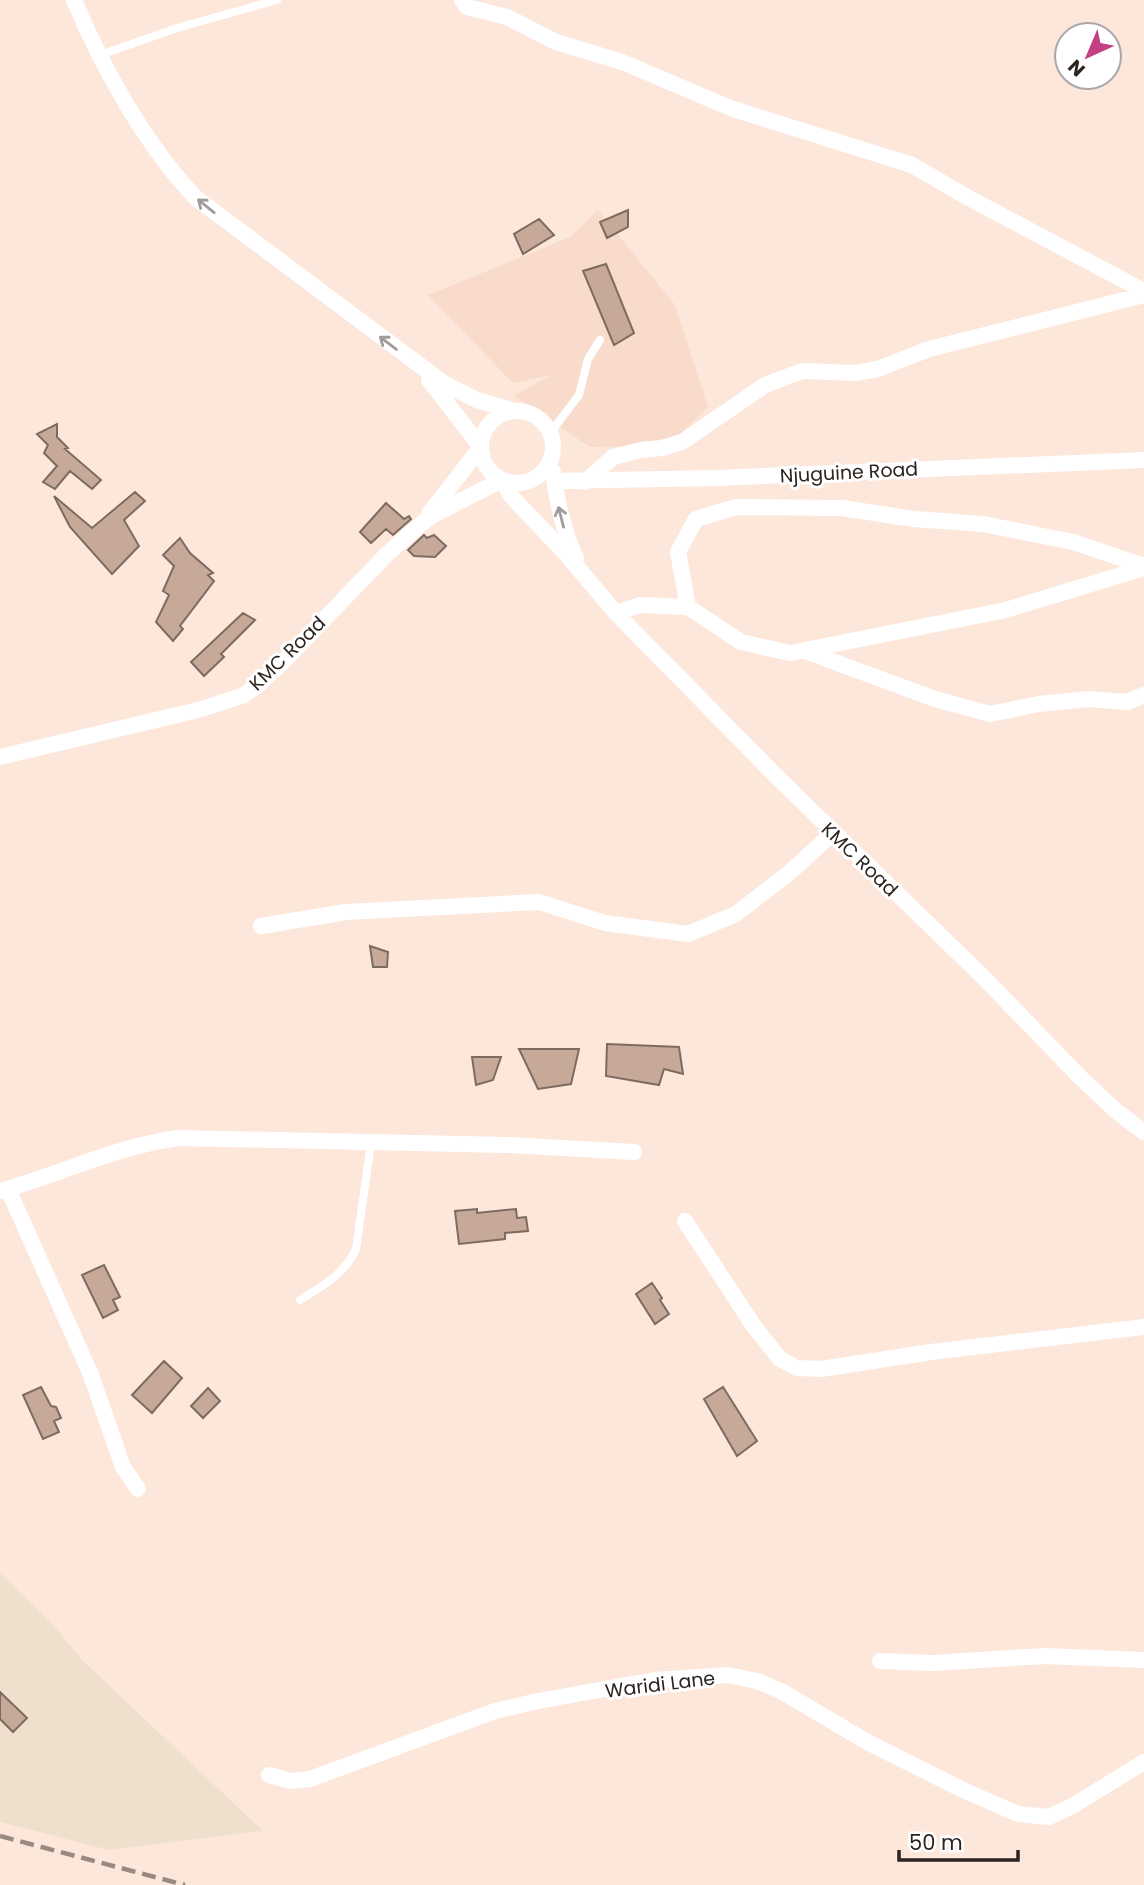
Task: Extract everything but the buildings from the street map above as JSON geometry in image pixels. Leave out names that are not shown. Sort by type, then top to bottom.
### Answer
[{"type":"street","points":[[74,0],[100,55],[155,149],[196,198],[445,384],[477,400],[534,414],[551,432],[554,444],[547,468],[538,477],[527,482],[502,480],[485,464],[481,447],[457,414],[412,361]]},
{"type":"street","points":[[462,0],[467,7],[507,17],[556,41],[622,62],[733,109],[912,165],[1142,291]]},
{"type":"street","points":[[584,482],[612,457],[682,442],[747,396],[786,377],[803,372],[855,373],[878,369],[929,348],[1142,291]]},
{"type":"street","points":[[481,447],[484,430],[491,421],[511,410]]},
{"type":"street","name":"KMC Road","points":[[421,524],[481,447]]},
{"type":"street","name":"KMC Road","points":[[553,454],[554,481],[568,541],[585,575]]},
{"type":"street","name":"Njuguine Road","points":[[554,481],[1144,460]]},
{"type":"street","name":"KMC Road","points":[[0,757],[212,707],[242,696],[256,687],[387,554],[421,524],[435,514],[502,480],[511,496],[585,575],[616,613],[833,833],[982,976],[1081,1079],[1144,1132]]},
{"type":"street","points":[[688,607],[678,552],[696,519],[736,507],[842,508],[914,519],[983,524],[1073,542],[1144,567]]},
{"type":"street","points":[[616,613],[640,605],[688,607],[741,642],[790,653],[1006,610],[1144,567]]},
{"type":"street","points":[[805,651],[935,699],[990,714],[1039,704],[1089,699],[1127,702],[1144,695]]},
{"type":"street","points":[[261,926],[346,912],[539,902],[605,923],[688,934],[736,914],[789,873],[833,833]]},
{"type":"street","points":[[138,1489],[123,1467],[91,1375],[4,1190],[92,1158],[178,1138],[507,1145],[634,1152]]},
{"type":"street","points":[[685,1222],[753,1325],[780,1359],[797,1368],[834,1368],[931,1352],[1144,1327]]},
{"type":"street","points":[[880,1661],[933,1663],[1044,1656],[1144,1660]]},
{"type":"street","name":"Waridi Lane","points":[[269,1775],[291,1781],[310,1779],[451,1726],[538,1701],[655,1681],[728,1675],[757,1681],[781,1691],[880,1749],[1018,1814],[1049,1817],[1074,1805],[1144,1762]]},
{"type":"lane","points":[[100,55],[177,28],[277,0]]},
{"type":"lane","points":[[551,432],[579,395],[588,359],[600,340]]},
{"type":"lane","points":[[300,1300],[337,1276],[356,1249],[371,1143]]},
{"type":"shaded area","points":[[598,210],[675,305],[708,407],[669,446],[590,447],[514,396],[551,375],[513,383],[428,295],[570,237]]},
{"type":"shaded area","points":[[0,1573],[55,1627],[82,1660],[263,1831],[109,1850],[0,1822]]},
{"type":"railway","points":[[0,1836],[185,1885]]}]
